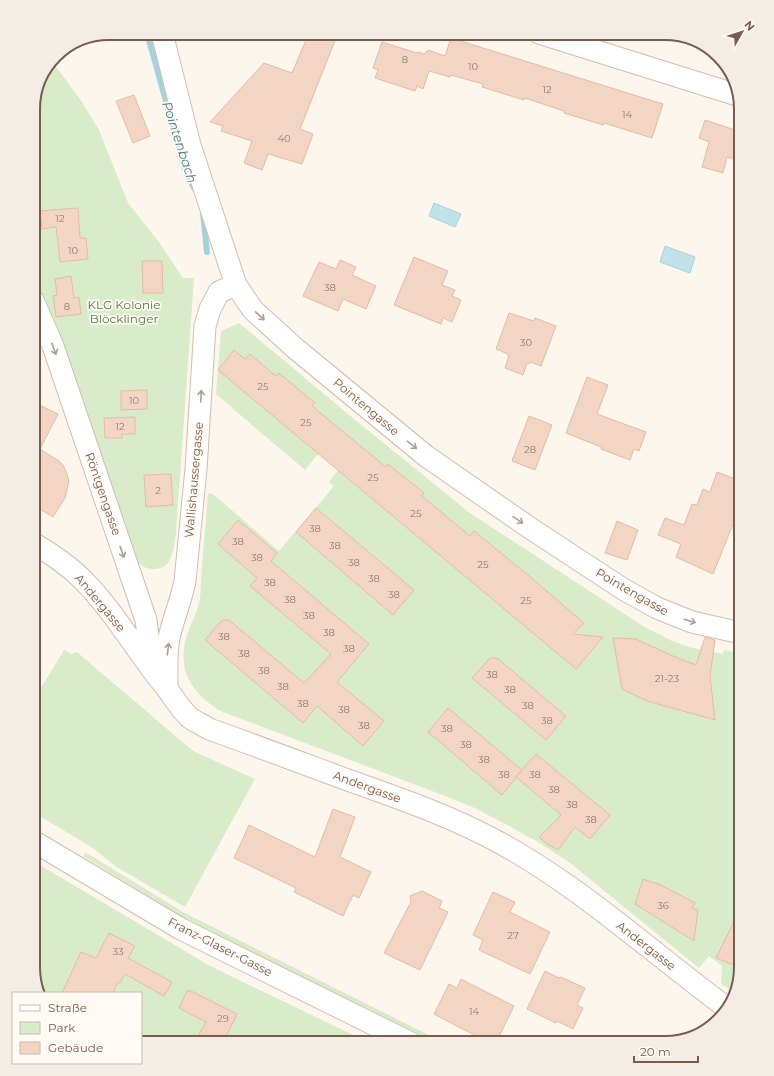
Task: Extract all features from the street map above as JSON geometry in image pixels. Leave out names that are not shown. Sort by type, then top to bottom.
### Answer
[{"type":"street","name":"Pointengasse","points":[[164,40],[190,145],[236,285],[253,310],[296,349],[426,456],[622,589],[657,608],[692,622],[734,631]]},
{"type":"street","points":[[562,40],[732,93]]},
{"type":"street","name":"Wallishaussergasse","points":[[167,688],[167,654],[169,637],[182,598],[196,469],[205,326],[210,309],[219,292],[236,285]]},
{"type":"street","name":"Röntgengasse","points":[[40,316],[53,346],[146,620],[151,659],[167,688]]},
{"type":"street","name":"Andergasse","points":[[40,548],[82,579],[178,704],[191,718],[209,729],[411,803],[488,836],[527,859],[593,904],[691,982],[723,1005]]},
{"type":"street","name":"Franz-Glaser-Gasse","points":[[40,845],[181,929],[397,1036]]},
{"type":"green space","name":"KLG Kolonie Blöcklinger","points":[[56,66],[82,102],[99,130],[128,203],[159,242],[183,278],[194,278],[176,532],[171,557],[164,566],[159,569],[152,569],[141,565],[135,557],[129,543],[60,334],[40,289],[40,105],[45,83]]},
{"type":"green space","points":[[239,323],[470,513],[643,626],[672,641],[693,648],[723,654],[724,650],[734,652],[734,967],[730,990],[721,984],[722,966],[709,956],[699,968],[570,863],[538,842],[475,808],[223,712],[205,700],[197,692],[187,675],[184,665],[184,654],[186,637],[197,611],[200,599],[208,493],[213,494],[279,551],[334,486],[329,482],[338,470],[318,454],[305,470],[216,394],[221,331]]},
{"type":"green space","points":[[64,650],[71,654],[77,652],[193,751],[255,779],[185,907],[115,866],[93,848],[40,816],[40,689]]},
{"type":"green space","points":[[85,852],[183,912],[431,1036],[423,1036],[181,916],[83,856]]},
{"type":"green space","points":[[40,865],[210,966],[355,1036],[142,1036],[142,992],[45,992],[42,985],[40,967]]},
{"type":"water","points":[[434,203],[461,214],[455,227],[429,216]]},
{"type":"water","points":[[665,246],[695,257],[690,273],[660,262]]},
{"type":"building","points":[[306,40],[335,40],[300,129],[313,134],[302,164],[268,154],[262,170],[244,163],[252,141],[221,131],[223,126],[210,122],[264,63],[292,73]]},
{"type":"building","points":[[450,40],[457,40],[663,104],[652,138],[604,123],[603,125],[564,113],[564,111],[525,98],[524,100],[482,87],[483,84],[451,75],[450,77],[429,71],[423,89],[417,86],[415,91],[375,78],[378,70],[373,68],[382,42],[417,53],[424,54],[428,50],[445,56]]},
{"type":"building","points":[[134,95],[150,136],[133,143],[116,101]]},
{"type":"building","points":[[705,120],[734,130],[734,159],[727,157],[723,173],[702,167],[709,142],[699,138]]},
{"type":"building","points":[[78,208],[80,238],[86,238],[88,259],[60,262],[56,227],[42,229],[40,211]]},
{"type":"building","points":[[414,257],[448,271],[442,285],[455,290],[452,296],[461,300],[452,322],[443,318],[441,324],[394,305]]},
{"type":"building","points":[[340,260],[356,267],[352,275],[376,286],[366,309],[343,299],[338,311],[303,296],[319,262],[336,269]]},
{"type":"building","points":[[142,261],[162,261],[163,293],[143,293]]},
{"type":"building","points":[[71,276],[74,298],[79,297],[81,314],[56,317],[53,296],[57,295],[55,279]]},
{"type":"building","points":[[509,313],[534,321],[535,318],[556,326],[541,366],[530,362],[529,364],[527,363],[523,375],[505,368],[509,356],[508,354],[496,349]]},
{"type":"building","points":[[234,350],[245,359],[250,354],[276,376],[279,373],[315,403],[312,406],[386,467],[388,464],[424,493],[422,496],[470,536],[474,531],[534,580],[584,623],[573,634],[603,637],[576,669],[218,370]]},
{"type":"building","points":[[587,377],[608,385],[597,414],[646,432],[639,451],[634,449],[630,460],[566,433]]},
{"type":"building","points":[[147,390],[147,409],[121,410],[121,391]]},
{"type":"building","points":[[40,405],[58,414],[40,449]]},
{"type":"building","points":[[529,416],[552,425],[535,470],[512,461]]},
{"type":"building","points":[[135,417],[135,434],[122,434],[122,438],[105,438],[104,418]]},
{"type":"building","points":[[40,449],[63,465],[69,481],[65,498],[53,517],[40,509]]},
{"type":"building","points":[[717,472],[734,478],[734,524],[713,574],[676,557],[681,544],[658,535],[665,518],[684,525],[692,504],[697,505],[703,489],[710,492]]},
{"type":"building","points":[[171,474],[173,505],[146,507],[144,475]]},
{"type":"building","points":[[316,508],[414,590],[393,615],[296,532]]},
{"type":"building","points":[[238,520],[277,553],[271,561],[369,644],[337,682],[384,721],[363,746],[317,706],[303,723],[205,640],[222,620],[229,620],[304,683],[331,654],[250,586],[257,578],[218,544]]},
{"type":"building","points":[[617,521],[638,530],[627,560],[605,553]]},
{"type":"building","points":[[705,637],[715,640],[710,676],[715,720],[647,701],[622,689],[613,638],[636,639],[696,665]]},
{"type":"building","points":[[490,658],[497,658],[566,716],[546,740],[472,678]]},
{"type":"building","points":[[448,708],[522,770],[502,795],[428,732]]},
{"type":"building","points":[[536,754],[610,815],[590,839],[575,827],[558,850],[547,844],[539,837],[561,815],[516,777]]},
{"type":"building","points":[[333,809],[355,817],[340,857],[371,872],[359,898],[353,895],[343,916],[294,892],[296,888],[234,858],[249,825],[315,857]]},
{"type":"building","points":[[643,879],[661,885],[695,903],[692,908],[698,910],[694,941],[635,904]]},
{"type":"building","points":[[422,891],[442,901],[439,908],[448,912],[420,970],[384,953],[411,902],[410,896]]},
{"type":"building","points":[[493,892],[515,902],[510,912],[550,932],[530,974],[479,950],[483,940],[473,935]]},
{"type":"building","points":[[734,921],[734,965],[716,958]]},
{"type":"building","points":[[109,933],[135,946],[128,958],[172,982],[164,996],[125,974],[120,983],[118,982],[113,992],[62,992],[81,952],[96,958]]},
{"type":"building","points":[[545,971],[585,988],[577,1005],[583,1008],[573,1029],[557,1021],[556,1023],[527,1009]]},
{"type":"building","points":[[461,979],[514,1006],[499,1036],[474,1036],[434,1014],[449,984],[457,988]]},
{"type":"building","points":[[189,990],[237,1014],[226,1036],[198,1036],[206,1022],[179,1008],[187,991],[188,992]]},
{"type":"waterway","name":"Pointenbach","points":[[149,40],[185,169],[194,188]]},
{"type":"waterway","name":"Pointenbach","points":[[203,213],[207,252]]}]
